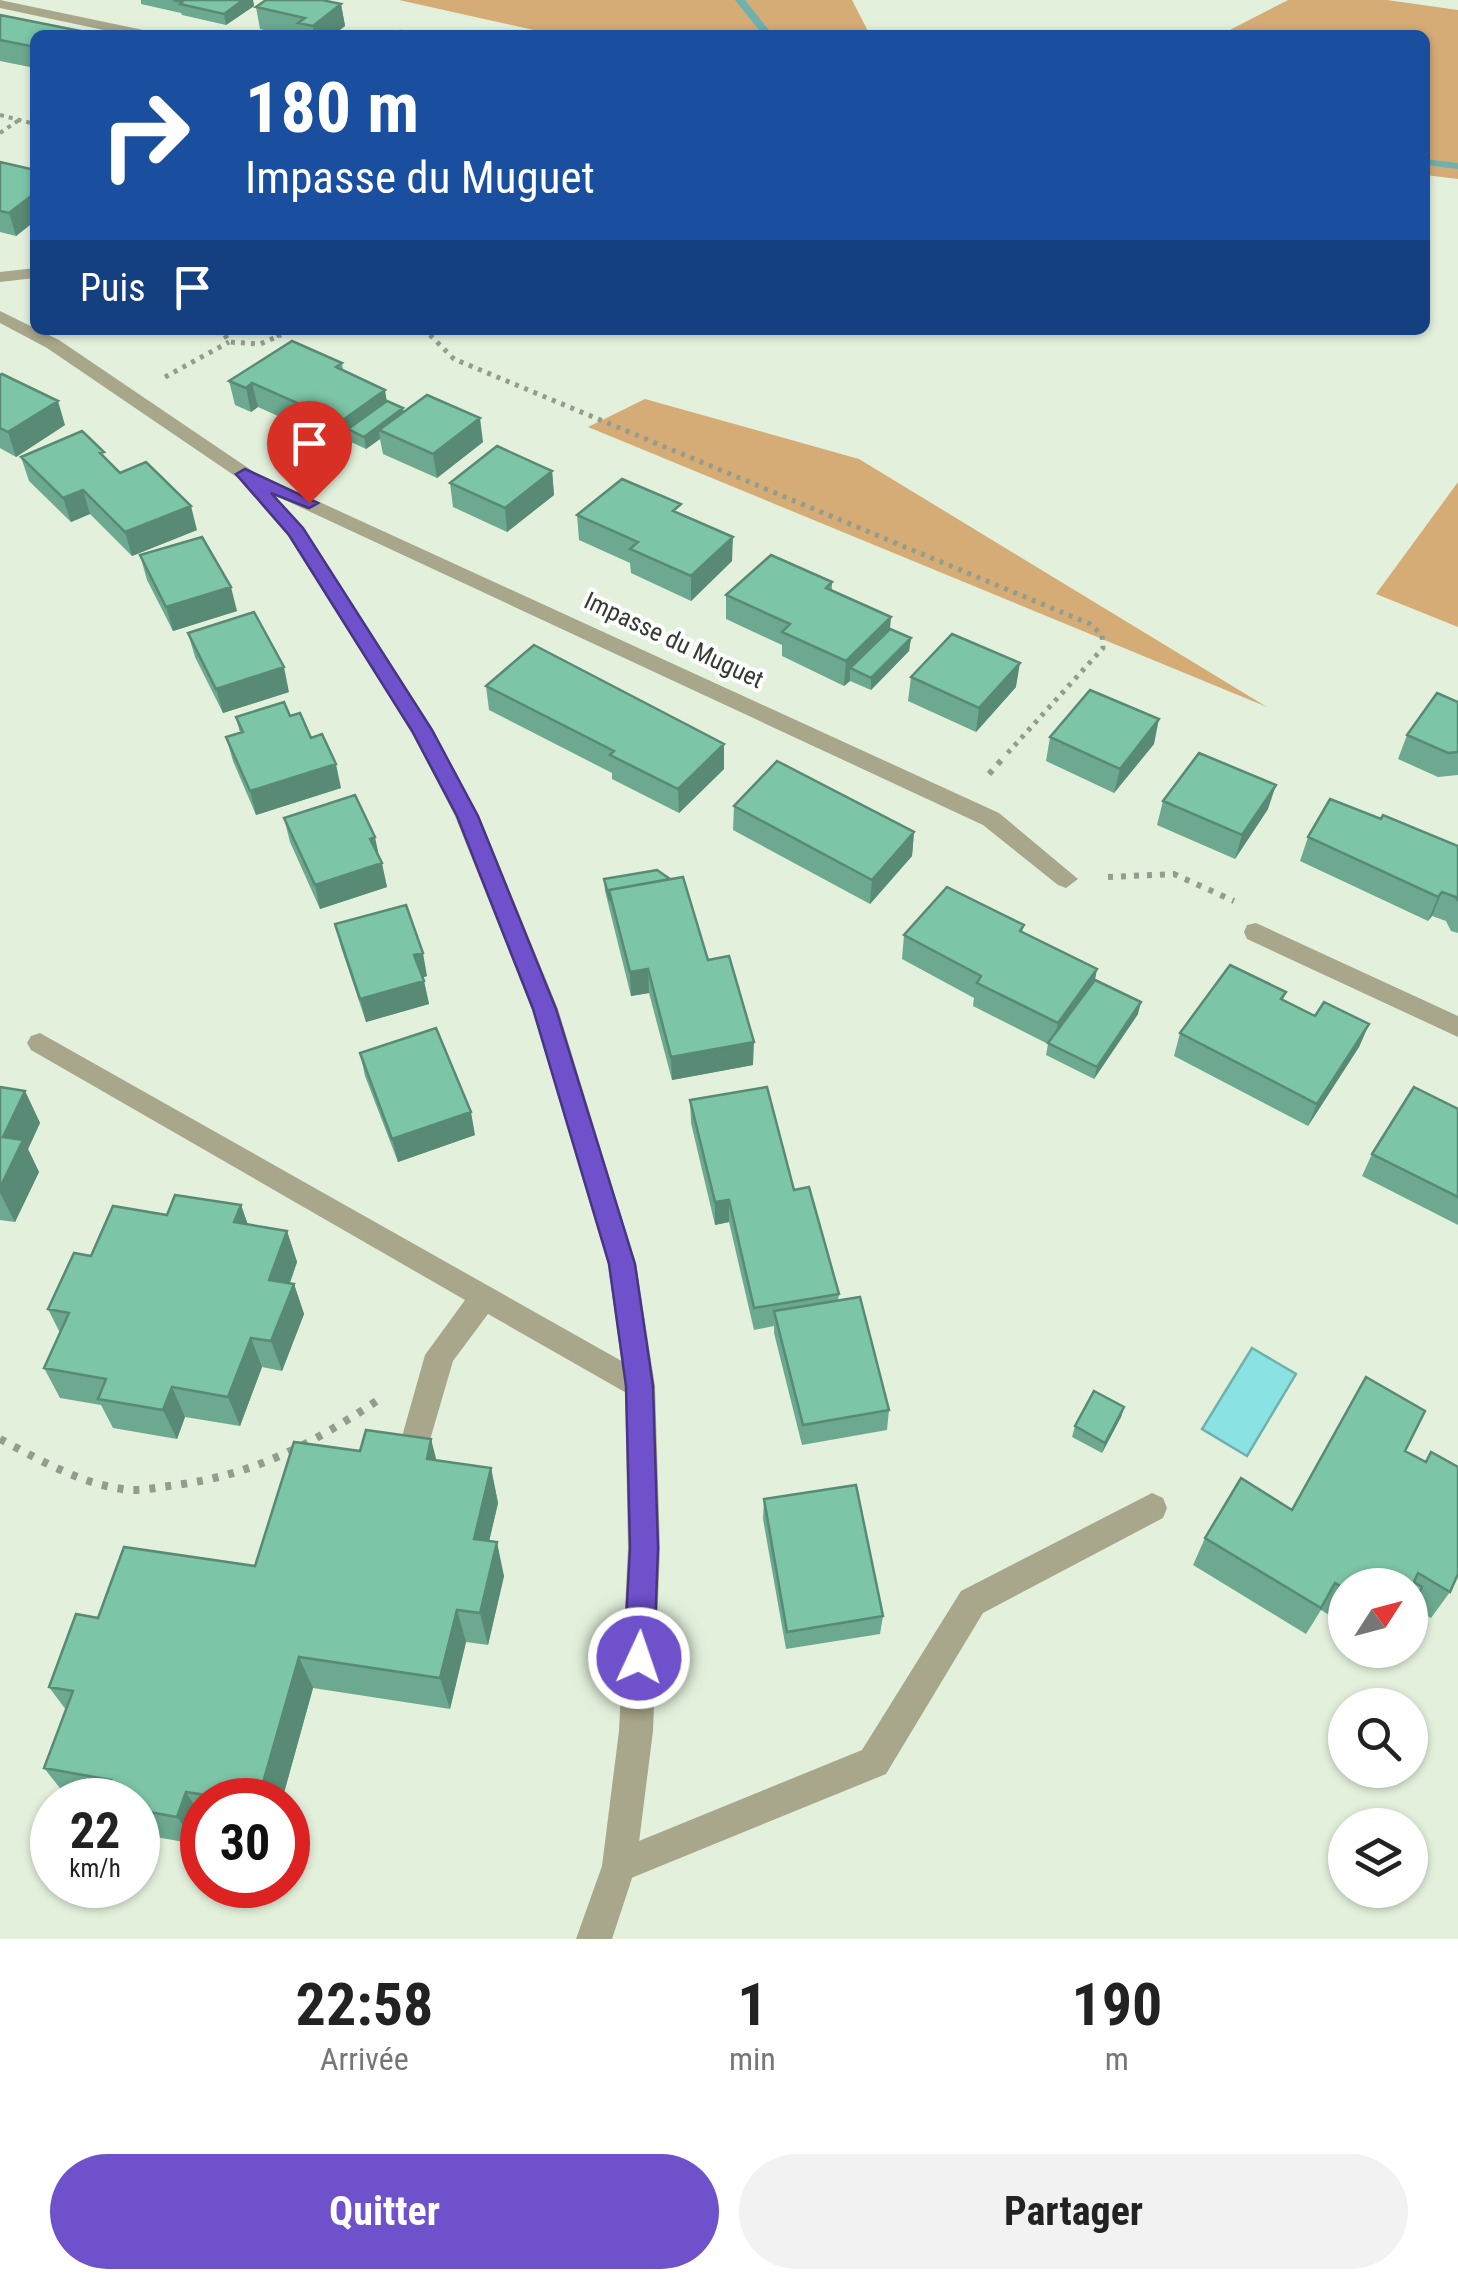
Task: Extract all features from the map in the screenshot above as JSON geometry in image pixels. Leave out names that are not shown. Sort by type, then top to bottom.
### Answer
[{"type":"street","points":[[0,4],[124,30]]},
{"type":"street","points":[[0,277],[30,274]]},
{"type":"street","points":[[0,316],[30,332]]},
{"type":"street","points":[[36,335],[245,474],[296,532],[422,730],[491,870],[545,1009],[622,1264],[640,1386],[644,1548],[636,1731],[619,1866],[594,1939]]},
{"type":"street","name":"Impasse du Muguet","points":[[245,474],[991,819],[1066,878]]},
{"type":"street","points":[[1256,932],[1458,1027]]},
{"type":"street","points":[[40,1044],[640,1386]]},
{"type":"street","points":[[414,1446],[440,1355],[484,1297]]},
{"type":"street","points":[[619,1866],[874,1762],[972,1602],[1152,1508]]},
{"type":"path","points":[[0,115],[30,123]]},
{"type":"path","points":[[0,133],[19,120]]},
{"type":"path","points":[[225,335],[230,342]]},
{"type":"path","points":[[129,397],[230,342],[261,345],[281,335]]},
{"type":"path","points":[[429,335],[454,359],[1090,624],[1102,635],[1102,648],[962,806]]},
{"type":"path","points":[[1066,878],[1174,874],[1240,904],[1256,932]]},
{"type":"path","points":[[0,1439],[54,1468],[124,1490],[194,1484],[262,1468],[328,1435],[440,1355]]},
{"type":"shaded area","points":[[399,0],[852,0],[867,30],[534,30]]},
{"type":"shaded area","points":[[1288,0],[1387,0],[1458,10],[1458,179],[1430,176],[1430,30],[1230,30]]},
{"type":"shaded area","points":[[645,399],[859,459],[1267,707],[588,427]]},
{"type":"shaded area","points":[[1458,482],[1458,627],[1376,594]]},
{"type":"water","points":[[1252,1348],[1296,1374],[1247,1456],[1202,1429]]},
{"type":"building","points":[[173,0],[243,0],[224,14]]},
{"type":"building","points":[[266,0],[341,4],[313,26],[298,23],[305,18],[256,7]]},
{"type":"building","points":[[0,15],[75,30],[30,30],[30,46],[0,40]]},
{"type":"building","points":[[0,162],[30,169],[30,197],[9,213],[0,211]]},
{"type":"building","points":[[292,341],[342,363],[336,367],[385,390],[340,422],[252,383],[246,388],[229,381]]},
{"type":"building","points":[[2,374],[58,401],[8,432],[0,428]]},
{"type":"building","points":[[427,395],[480,418],[433,454],[379,430]]},
{"type":"building","points":[[387,401],[403,408],[364,437],[348,429]]},
{"type":"building","points":[[82,431],[120,473],[146,462],[191,506],[125,532],[83,490],[63,498],[21,457]]},
{"type":"building","points":[[497,446],[552,471],[505,508],[450,483]]},
{"type":"building","points":[[622,479],[681,504],[673,511],[733,537],[691,576],[630,549],[638,542],[577,515]]},
{"type":"building","points":[[202,537],[231,587],[166,607],[140,555]]},
{"type":"building","points":[[771,555],[832,582],[826,588],[891,617],[846,661],[782,632],[790,624],[726,595]]},
{"type":"building","points":[[254,612],[284,667],[216,689],[188,633]]},
{"type":"building","points":[[890,629],[911,638],[871,678],[850,668]]},
{"type":"building","points":[[952,634],[1020,663],[979,708],[911,677]]},
{"type":"building","points":[[534,645],[724,744],[678,789],[610,755],[614,751],[486,686]]},
{"type":"building","points":[[1090,690],[1159,719],[1120,769],[1050,737]]},
{"type":"building","points":[[1437,693],[1458,702],[1458,752],[1448,753],[1407,735]]},
{"type":"building","points":[[284,702],[290,716],[300,713],[311,738],[322,734],[336,764],[250,791],[226,737],[243,732],[236,717]]},
{"type":"building","points":[[1199,753],[1276,785],[1242,835],[1163,801]]},
{"type":"building","points":[[777,761],[914,832],[872,880],[734,806]]},
{"type":"building","points":[[355,795],[375,837],[370,839],[382,863],[315,885],[284,818]]},
{"type":"building","points":[[1330,799],[1381,819],[1383,815],[1458,846],[1458,901],[1442,892],[1438,897],[1308,837]]},
{"type":"building","points":[[657,870],[670,879],[609,890],[610,901],[604,879]]},
{"type":"building","points":[[683,877],[708,960],[729,956],[754,1042],[671,1057],[648,969],[630,972],[609,890]]},
{"type":"building","points":[[947,887],[1024,925],[1020,931],[1097,969],[1058,1023],[977,983],[981,976],[904,935]]},
{"type":"building","points":[[406,905],[423,953],[414,955],[424,981],[360,999],[335,924]]},
{"type":"building","points":[[1230,965],[1286,992],[1281,999],[1315,1016],[1324,1002],[1369,1024],[1317,1104],[1180,1033]]},
{"type":"building","points":[[1095,980],[1141,1002],[1097,1067],[1048,1043]]},
{"type":"building","points":[[436,1028],[471,1112],[392,1139],[360,1053]]},
{"type":"building","points":[[0,1087],[25,1091],[3,1137],[23,1140],[0,1188]]},
{"type":"building","points":[[767,1087],[794,1190],[809,1187],[839,1294],[754,1308],[729,1200],[715,1202],[690,1100]]},
{"type":"building","points":[[1414,1087],[1458,1109],[1458,1197],[1372,1154]]},
{"type":"building","points":[[175,1195],[241,1205],[234,1222],[287,1231],[269,1280],[294,1284],[271,1341],[251,1338],[228,1397],[172,1387],[163,1410],[98,1399],[106,1379],[44,1368],[69,1313],[48,1309],[74,1253],[91,1256],[113,1206],[167,1215]]},
{"type":"building","points":[[860,1297],[889,1410],[803,1425],[774,1311]]},
{"type":"building","points":[[1366,1377],[1425,1411],[1405,1451],[1426,1462],[1431,1452],[1458,1467],[1458,1574],[1450,1592],[1428,1579],[1428,1568],[1328,1568],[1328,1596],[1321,1608],[1205,1538],[1241,1478],[1292,1510]]},
{"type":"building","points":[[1094,1391],[1124,1407],[1105,1443],[1075,1426]]},
{"type":"building","points":[[366,1430],[431,1439],[427,1459],[491,1468],[474,1539],[497,1542],[480,1613],[457,1610],[440,1678],[299,1657],[264,1778],[180,1778],[177,1817],[160,1814],[160,1778],[100,1778],[44,1768],[73,1691],[49,1687],[76,1614],[98,1618],[124,1547],[255,1566],[294,1442],[360,1451]]},
{"type":"building","points":[[856,1485],[883,1616],[787,1632],[764,1499]]},
{"type":"waterway","points":[[740,0],[764,30]]},
{"type":"waterway","points":[[1430,163],[1458,166]]},
{"type":"route","points":[[309,503],[245,474],[296,532],[422,730],[467,816],[545,1009],[622,1264],[640,1386],[644,1548],[639,1658]]}]
